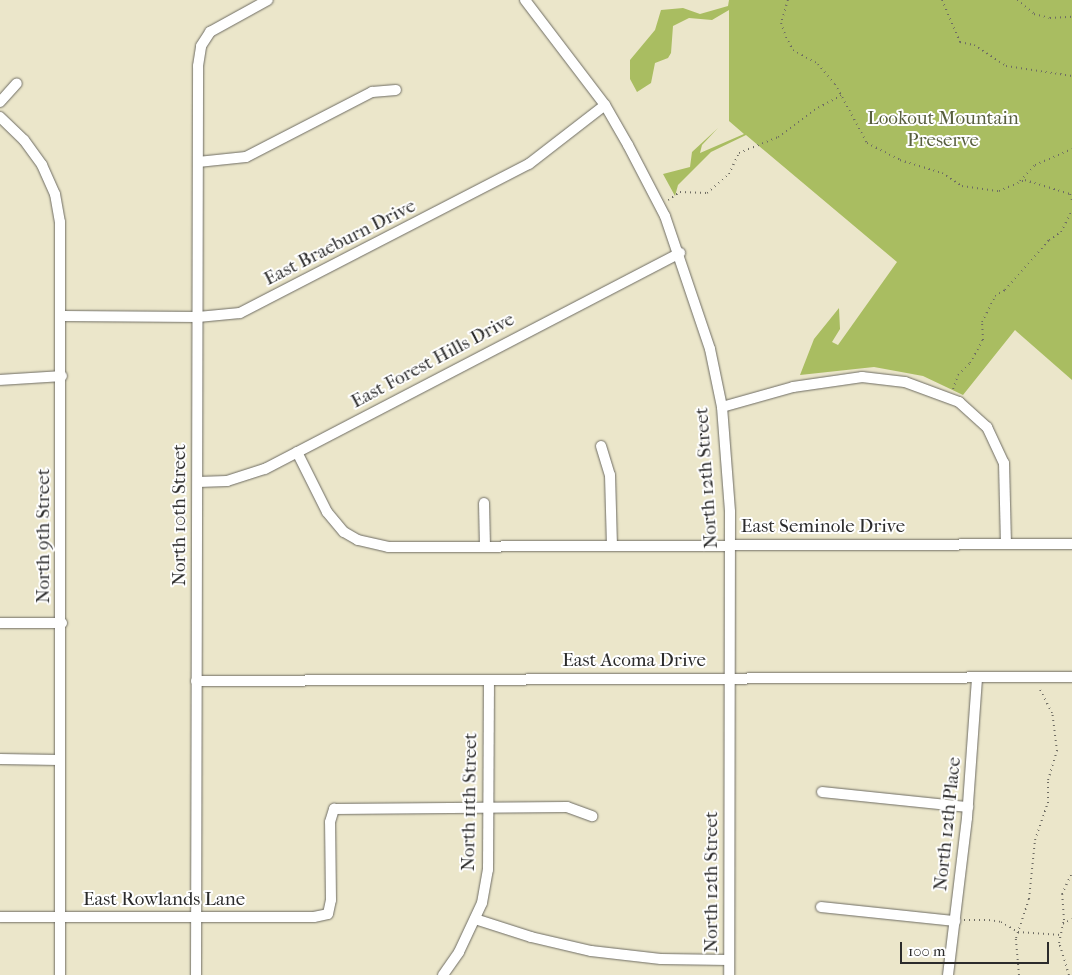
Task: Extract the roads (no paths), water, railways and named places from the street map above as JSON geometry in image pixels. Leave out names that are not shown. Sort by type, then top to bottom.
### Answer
[{"type":"street","name":"North 10th Street","points":[[196,975],[199,55],[210,32],[268,0]]},
{"type":"street","name":"North 12th Street","points":[[525,0],[605,105],[652,189],[680,253],[710,349],[722,407],[729,478],[729,975]]},
{"type":"street","points":[[0,102],[16,83]]},
{"type":"street","points":[[198,162],[246,157],[372,92],[396,90]]},
{"type":"street","name":"East Braeburn Drive","points":[[62,316],[198,316],[240,312],[403,231],[529,164],[605,105]]},
{"type":"street","name":"North 9th Street","points":[[0,117],[24,140],[38,158],[55,194],[60,222],[62,316],[60,760],[62,917],[60,975]]},
{"type":"street","name":"East Forest Hills Drive","points":[[198,482],[245,478],[680,253]]},
{"type":"street","points":[[0,380],[62,376]]},
{"type":"street","points":[[722,407],[793,387],[862,377],[905,382],[948,398],[972,411],[996,441],[1004,463],[1006,544]]},
{"type":"street","points":[[601,446],[610,475],[612,546]]},
{"type":"street","name":"East Seminole Drive","points":[[297,452],[327,512],[344,532],[358,540],[388,547],[1072,544]]},
{"type":"street","points":[[484,503],[485,546]]},
{"type":"street","points":[[0,623],[62,622]]},
{"type":"street","name":"North 12th Place","points":[[948,975],[960,921],[977,677]]},
{"type":"street","name":"East Acoma Drive","points":[[196,682],[1072,677]]},
{"type":"street","name":"North 11th Street","points":[[443,975],[459,952],[482,903],[488,870],[490,808],[489,680]]},
{"type":"street","points":[[0,759],[60,760]]},
{"type":"street","points":[[822,792],[968,807]]},
{"type":"street","points":[[490,808],[567,808],[592,816]]},
{"type":"street","name":"East Rowlands Lane","points":[[0,917],[197,917],[328,914],[331,900],[330,822],[334,809],[490,808]]},
{"type":"street","points":[[821,907],[960,921]]},
{"type":"street","points":[[475,919],[531,937],[591,951],[661,959],[729,960]]},
{"type":"park label","name":"Lookout Mountain Preserve","points":[[943,130]]}]
